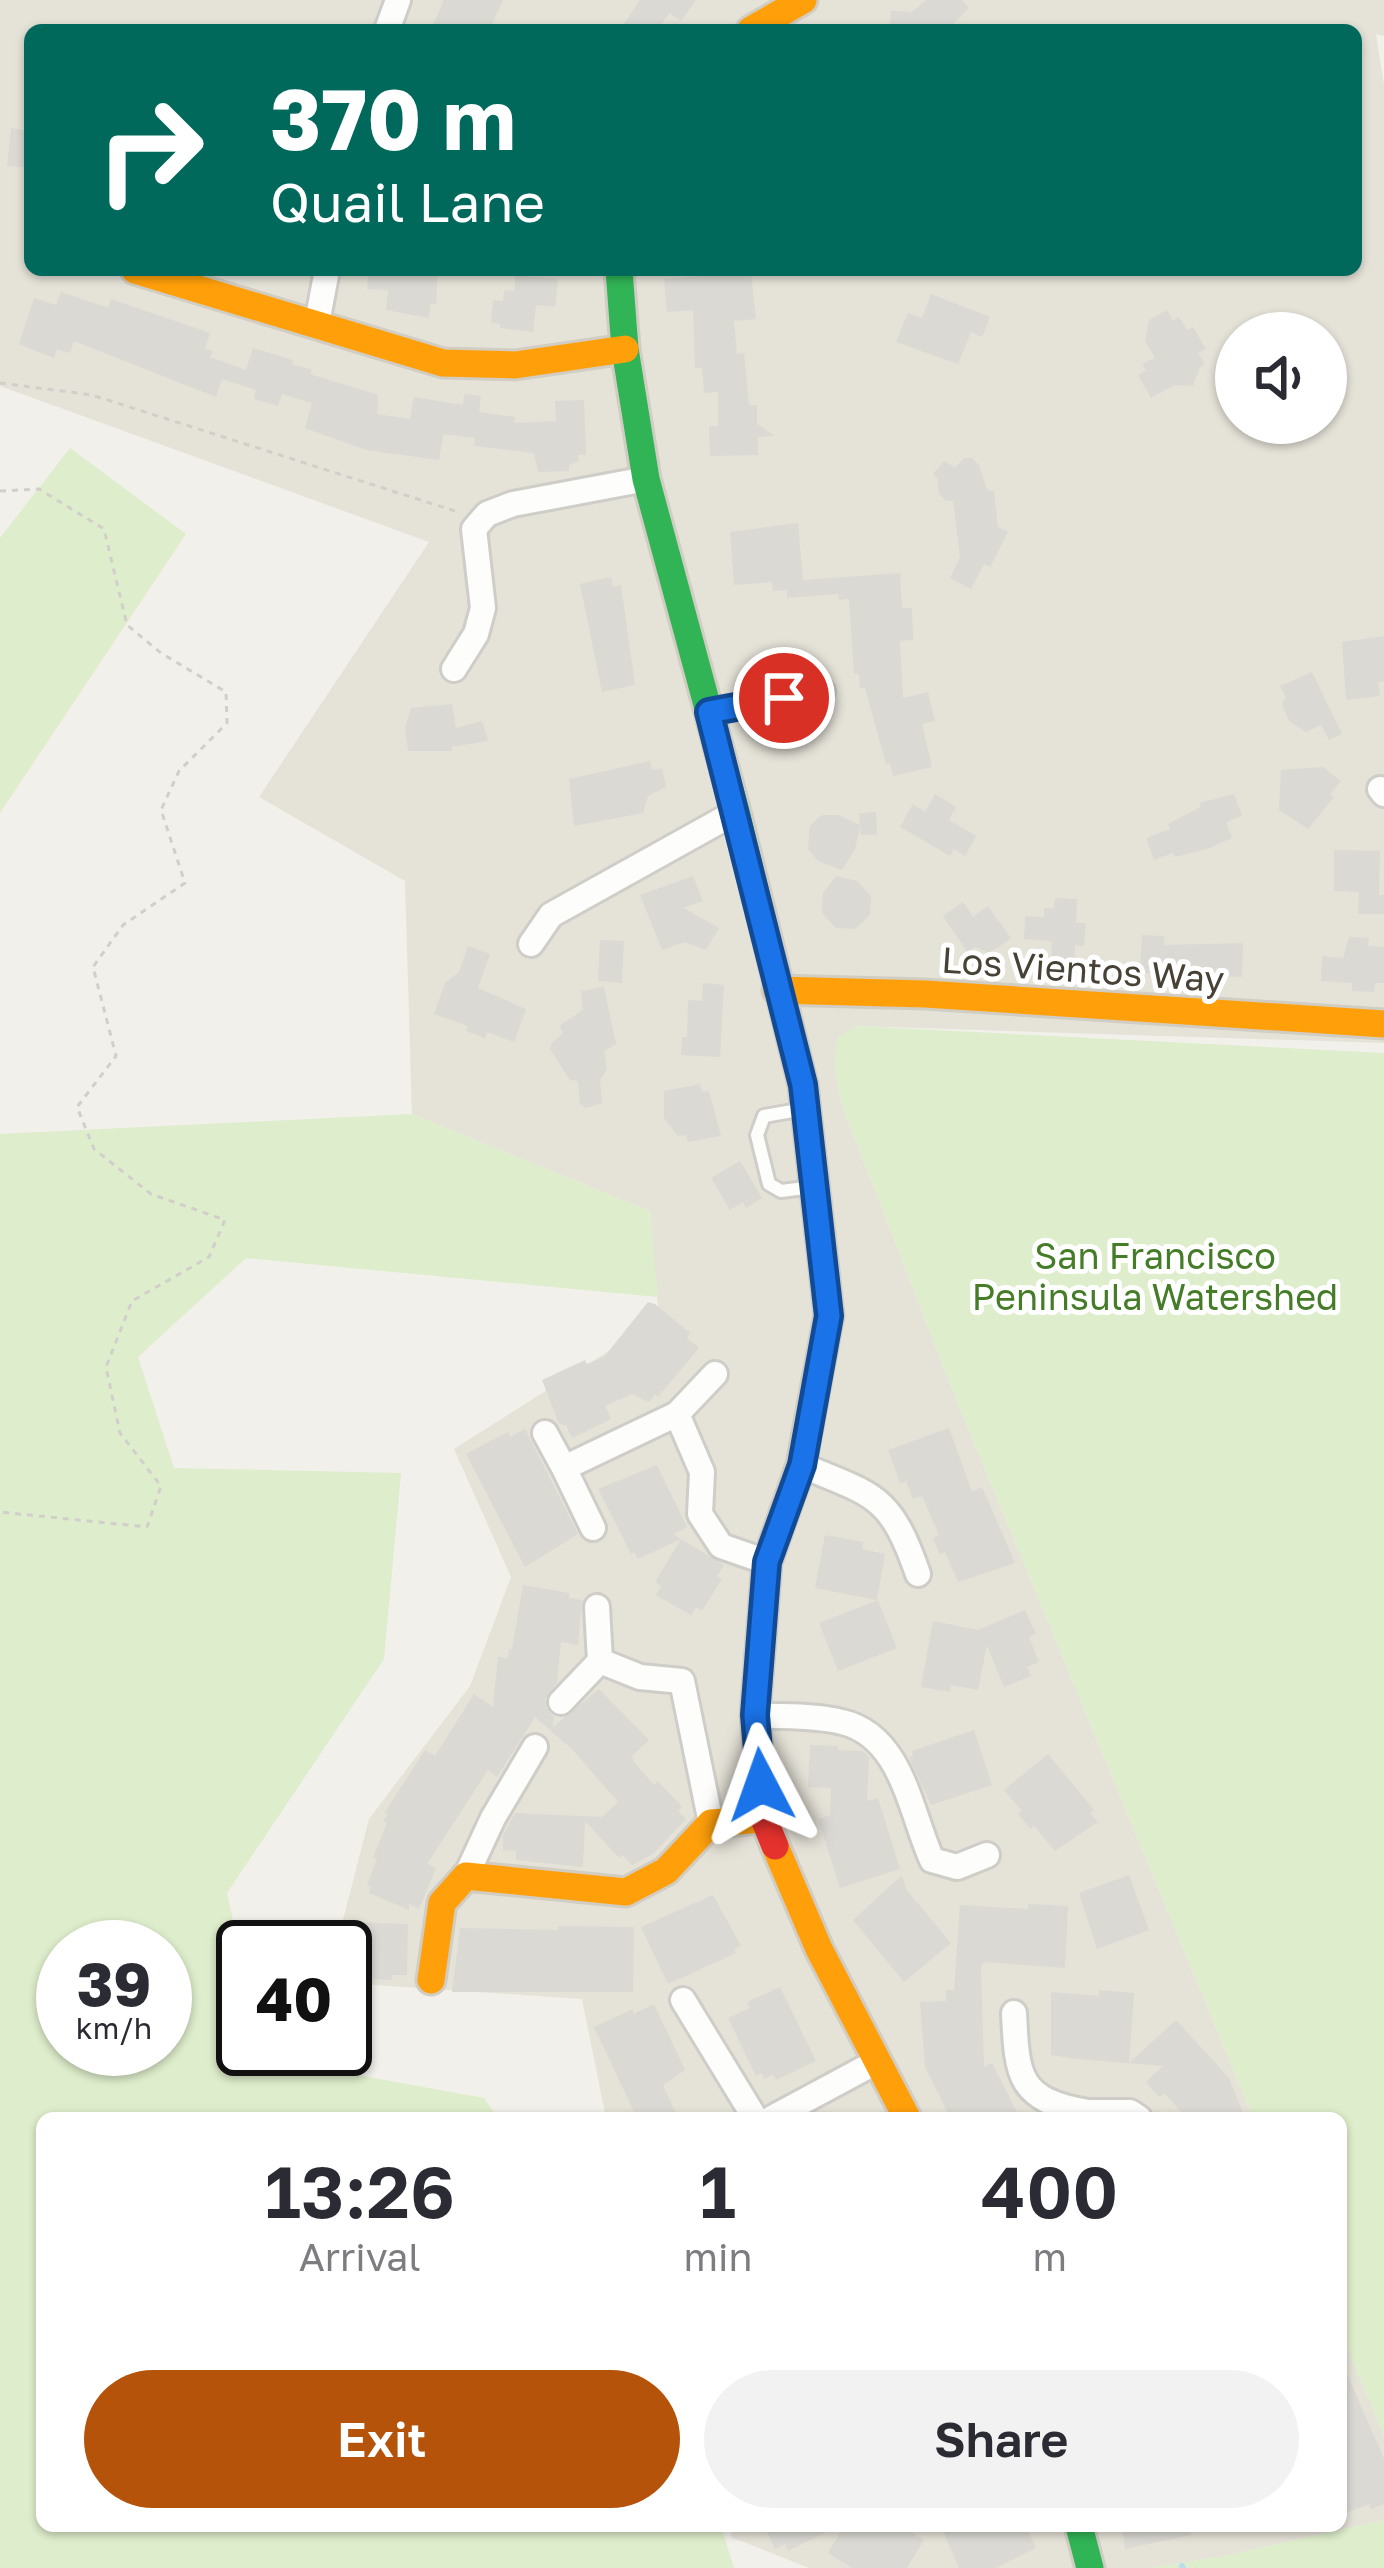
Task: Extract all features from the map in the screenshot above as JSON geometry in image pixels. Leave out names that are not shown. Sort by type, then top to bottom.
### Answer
[{"type":"street","points":[[759,24],[789,3]]},
{"type":"street","points":[[156,276],[443,363],[514,365],[625,349]]},
{"type":"street","points":[[317,323],[326,276]]},
{"type":"street","points":[[619,276],[625,349],[646,478],[803,1085],[829,1316],[802,1465],[767,1562],[755,1715],[764,1819],[819,1949],[904,2112]]},
{"type":"street","points":[[454,669],[476,634],[483,608],[474,529],[487,514],[513,504],[646,478]]},
{"type":"street","points":[[709,712],[822,691]]},
{"type":"street","points":[[531,944],[551,916],[736,812]]},
{"type":"street","name":"Los Vientos Way","points":[[777,990],[925,994],[1384,1024]]},
{"type":"street","points":[[564,1468],[676,1414],[715,1374]]},
{"type":"street","points":[[676,1414],[702,1472],[700,1514],[721,1546],[767,1562]]},
{"type":"street","points":[[545,1433],[592,1528]]},
{"type":"street","points":[[802,1465],[878,1498],[904,1534],[918,1574]]},
{"type":"street","points":[[561,1702],[600,1661],[597,1606]]},
{"type":"street","points":[[600,1661],[640,1677],[682,1681],[711,1823]]},
{"type":"street","points":[[755,1715],[842,1722],[875,1736],[892,1757],[932,1860],[957,1867],[987,1855]]},
{"type":"street","points":[[430,1979],[442,1903],[466,1876],[493,1817],[536,1747]]},
{"type":"street","points":[[466,1876],[626,1892],[665,1871],[711,1823],[764,1819]]},
{"type":"street","points":[[683,2000],[750,2112]]},
{"type":"street","points":[[1014,2013],[1016,2068],[1034,2092],[1054,2106],[1075,2112]]},
{"type":"street","points":[[783,2112],[878,2061]]},
{"type":"street","points":[[1081,2532],[1090,2568]]},
{"type":"lane","points":[[805,1109],[764,1116],[757,1135],[769,1184],[781,1191],[814,1187]]},
{"type":"path","points":[[0,383],[92,395],[464,514],[487,514]]},
{"type":"path","points":[[0,491],[39,489],[104,529],[127,625],[161,653],[226,692],[227,723],[178,771],[161,811],[185,883],[123,925],[93,967],[116,1056],[77,1107],[94,1149],[151,1194],[226,1220],[209,1258],[132,1301],[106,1367],[120,1433],[161,1486],[146,1527],[0,1512]]},
{"type":"shaded area","points":[[0,0],[1384,0],[1384,36],[1376,34],[1384,85],[1384,1043],[857,1026],[834,1066],[842,1106],[955,1397],[1251,2112],[605,2112],[582,1999],[372,1985],[372,1920],[343,1920],[369,1819],[470,1686],[511,1577],[454,1449],[659,1319],[650,1211],[412,1114],[405,881],[259,797],[429,542],[0,386]]},
{"type":"shaded area","points":[[1347,2347],[1384,2436],[1384,2520],[1347,2528]]},
{"type":"shaded area","points":[[731,2532],[1331,2532],[1150,2568],[809,2568],[731,2537]]},
{"type":"green space","points":[[70,448],[186,534],[0,813],[0,538]]},
{"type":"green space","name":"San Francisco Peninsula Watershed","points":[[857,1026],[1384,1053],[1384,2436],[1347,2347],[1347,2112],[1251,2112],[955,1397],[842,1106],[834,1066],[837,1038]]},
{"type":"green space","points":[[412,1114],[650,1211],[658,1297],[246,1258],[138,1357],[174,1468],[401,1473],[384,1659],[227,1893],[233,1920],[216,1920],[216,2076],[363,2076],[484,2098],[494,2112],[36,2112],[36,2532],[723,2532],[734,2568],[0,2568],[0,1134]]},
{"type":"green space","points":[[1384,2520],[1384,2568],[1150,2568],[1347,2532]]},
{"type":"building","points":[[444,0],[503,0],[492,24],[433,24]]},
{"type":"building","points":[[640,0],[696,0],[681,21],[669,13],[662,24],[624,24]]},
{"type":"building","points":[[926,0],[962,0],[969,8],[953,24],[890,24],[891,11],[912,12]]},
{"type":"building","points":[[11,128],[24,130],[24,167],[7,166]]},
{"type":"building","points":[[368,276],[438,276],[436,304],[430,304],[429,318],[386,310],[388,290],[367,289]]},
{"type":"building","points":[[516,276],[558,279],[555,307],[536,305],[533,332],[491,323],[493,300],[503,301],[504,290],[514,291]]},
{"type":"building","points":[[751,276],[756,319],[734,321],[737,354],[744,353],[749,405],[757,405],[757,424],[775,436],[758,437],[758,455],[710,456],[709,426],[718,426],[718,392],[704,393],[702,368],[695,368],[693,310],[667,312],[664,279]]},
{"type":"building","points":[[61,292],[108,308],[111,299],[210,333],[205,349],[213,351],[210,357],[246,370],[253,348],[293,360],[292,364],[312,370],[310,374],[378,395],[377,414],[410,419],[414,397],[463,405],[464,394],[481,396],[479,412],[515,417],[514,423],[556,421],[555,401],[584,400],[586,455],[578,455],[579,461],[569,465],[569,471],[538,472],[534,453],[474,446],[475,438],[443,434],[439,460],[366,450],[305,428],[312,403],[282,394],[278,406],[254,399],[256,390],[222,379],[216,397],[74,341],[70,353],[57,349],[54,358],[19,344],[34,298],[56,305]]},
{"type":"building","points":[[931,294],[990,317],[982,337],[971,332],[958,364],[896,342],[908,313],[922,318]]},
{"type":"building","points":[[1167,310],[1173,321],[1179,317],[1187,330],[1193,327],[1206,349],[1198,353],[1205,364],[1193,386],[1174,385],[1151,398],[1138,375],[1146,371],[1142,364],[1155,358],[1145,341],[1149,320]]},
{"type":"building","points":[[964,458],[979,465],[987,490],[994,491],[998,527],[1008,532],[990,567],[984,564],[971,589],[950,578],[960,557],[953,501],[939,494],[933,474],[944,461],[955,468]]},
{"type":"building","points":[[798,523],[803,580],[900,573],[902,608],[912,608],[913,640],[900,641],[903,698],[928,692],[935,721],[922,724],[932,767],[893,776],[890,763],[886,764],[865,688],[860,688],[859,674],[854,674],[849,599],[839,600],[838,594],[787,598],[787,590],[773,591],[772,582],[734,585],[730,532]]},
{"type":"building","points":[[611,577],[613,587],[621,585],[635,685],[602,692],[580,584]]},
{"type":"building","points":[[1384,636],[1380,696],[1346,700],[1342,642]]},
{"type":"building","points":[[1312,672],[1342,734],[1329,740],[1321,725],[1306,732],[1289,721],[1282,704],[1286,697],[1280,686]]},
{"type":"building","points":[[452,704],[456,728],[482,721],[488,741],[452,747],[452,751],[408,751],[405,727],[411,708]]},
{"type":"building","points":[[650,761],[652,770],[662,768],[666,787],[648,796],[643,813],[574,826],[569,779]]},
{"type":"building","points":[[1323,767],[1341,781],[1308,829],[1279,810],[1281,770]]},
{"type":"building","points":[[935,794],[956,807],[949,820],[976,836],[965,856],[954,849],[950,856],[900,827],[913,804],[925,812]]},
{"type":"building","points":[[1234,794],[1242,816],[1226,822],[1232,838],[1207,849],[1154,860],[1146,838],[1170,829],[1168,824],[1201,807],[1199,803]]},
{"type":"building","points":[[876,812],[877,834],[861,835],[860,827],[855,849],[842,870],[818,861],[808,849],[810,826],[822,815],[838,815],[860,825],[859,813]]},
{"type":"building","points":[[1334,850],[1380,851],[1379,895],[1384,895],[1384,914],[1358,914],[1359,892],[1334,891]]},
{"type":"building","points":[[693,876],[703,901],[683,908],[719,928],[706,950],[685,942],[662,950],[640,895]]},
{"type":"building","points":[[836,876],[857,881],[871,896],[870,915],[855,929],[836,928],[822,913],[823,893]]},
{"type":"building","points":[[1055,898],[1077,899],[1076,923],[1086,923],[1084,946],[1075,945],[1074,961],[1051,960],[1052,941],[1024,939],[1025,916],[1044,917],[1044,908],[1054,908]]},
{"type":"building","points":[[963,902],[973,917],[988,906],[1011,938],[990,953],[975,947],[968,953],[943,916]]},
{"type":"building","points":[[1142,935],[1164,936],[1164,945],[1243,943],[1242,977],[1140,973]]},
{"type":"building","points":[[1349,937],[1369,938],[1368,946],[1384,947],[1384,983],[1375,983],[1374,992],[1352,991],[1352,983],[1321,981],[1322,956],[1343,958]]},
{"type":"building","points":[[600,940],[624,941],[622,983],[598,981]]},
{"type":"building","points":[[468,946],[490,954],[478,988],[526,1009],[514,1042],[487,1032],[485,1038],[466,1031],[468,1026],[434,1014],[445,983],[459,972]]},
{"type":"building","points":[[703,983],[724,985],[720,1057],[681,1055],[682,1037],[687,1037],[688,1000],[702,1001]]},
{"type":"building","points":[[604,987],[616,1044],[604,1051],[607,1069],[600,1080],[602,1103],[586,1108],[580,1104],[578,1081],[570,1080],[550,1049],[563,1033],[559,1026],[583,1010],[581,991]]},
{"type":"building","points":[[700,1084],[702,1092],[709,1091],[721,1136],[688,1142],[664,1118],[664,1091]]},
{"type":"building","points":[[740,1161],[762,1198],[746,1208],[743,1202],[730,1210],[711,1178]]},
{"type":"building","points":[[648,1302],[690,1333],[687,1338],[699,1348],[658,1397],[655,1394],[649,1402],[632,1394],[605,1406],[611,1419],[572,1438],[566,1425],[559,1424],[542,1380],[585,1360],[587,1364],[604,1357]]},
{"type":"building","points":[[949,1428],[972,1492],[982,1487],[1015,1563],[958,1582],[933,1538],[939,1535],[922,1496],[913,1499],[906,1481],[900,1483],[888,1450]]},
{"type":"building","points":[[525,1429],[578,1534],[525,1567],[466,1454],[508,1432],[510,1437]]},
{"type":"building","points":[[657,1465],[687,1527],[673,1534],[681,1539],[638,1559],[598,1489]]},
{"type":"building","points":[[825,1535],[863,1542],[862,1549],[885,1554],[877,1600],[815,1588]]},
{"type":"building","points":[[681,1539],[724,1565],[717,1576],[722,1579],[702,1611],[696,1607],[691,1615],[656,1595],[661,1586],[655,1582]]},
{"type":"building","points":[[523,1585],[582,1600],[578,1645],[561,1642],[557,1682],[545,1699],[554,1717],[553,1727],[599,1689],[649,1740],[632,1756],[633,1761],[682,1807],[678,1811],[686,1819],[653,1854],[632,1865],[623,1855],[619,1858],[585,1821],[583,1867],[516,1860],[516,1851],[503,1850],[503,1835],[515,1813],[602,1817],[618,1802],[572,1749],[535,1717],[497,1777],[488,1770],[427,1864],[436,1868],[419,1909],[409,1904],[409,1910],[369,1893],[367,1885],[387,1823],[385,1812],[425,1750],[435,1756],[474,1694],[493,1707],[498,1657],[508,1658],[512,1649]]},
{"type":"building","points":[[878,1600],[897,1648],[838,1671],[819,1623]]},
{"type":"building","points":[[1025,1610],[1036,1634],[1029,1637],[1039,1662],[1027,1667],[1031,1676],[1004,1687],[987,1645],[978,1690],[921,1687],[933,1621],[978,1630]]},
{"type":"building","points":[[974,1730],[992,1785],[931,1805],[909,1757],[912,1751]]},
{"type":"building","points":[[810,1745],[863,1751],[869,1757],[867,1801],[878,1798],[900,1869],[840,1888],[818,1819],[830,1815],[831,1788],[808,1787]]},
{"type":"building","points":[[1048,1754],[1094,1810],[1090,1813],[1098,1822],[1055,1851],[1034,1826],[1030,1829],[1004,1790]]},
{"type":"building","points":[[902,1875],[906,1889],[951,1943],[904,1982],[853,1920]]},
{"type":"building","points":[[1129,1875],[1149,1930],[1097,1949],[1079,1893]]},
{"type":"building","points":[[713,1895],[741,1946],[734,1949],[736,1953],[668,1984],[641,1927]]},
{"type":"building","points":[[1028,1904],[1068,1906],[1065,1968],[984,1962],[981,1967],[984,2067],[992,2063],[1017,2112],[948,2112],[925,2067],[920,2002],[946,2001],[946,1990],[954,1990],[960,1905],[1028,1909]]},
{"type":"building","points":[[372,1923],[408,1924],[407,1975],[392,1975],[392,1980],[372,1979]]},
{"type":"building","points":[[558,1926],[634,1927],[633,1992],[452,1992],[460,1928],[558,1930]]},
{"type":"building","points":[[780,1987],[816,2061],[776,2080],[773,2075],[764,2079],[762,2073],[756,2076],[728,2018],[750,2008],[747,2002]]},
{"type":"building","points":[[1099,1990],[1134,1993],[1129,2063],[1176,2020],[1229,2078],[1243,2112],[1181,2112],[1146,2082],[1163,2066],[1077,2059],[1051,2055],[1051,1992],[1099,1996]]},
{"type":"building","points":[[654,2004],[685,2070],[663,2085],[675,2112],[634,2112],[594,2027],[633,2009],[633,2014]]},
{"type":"building","points":[[1347,2374],[1384,2459],[1384,2504],[1371,2509],[1369,2504],[1347,2513]]},
{"type":"building","points":[[767,2532],[827,2532],[788,2551],[785,2544],[775,2549]]},
{"type":"building","points":[[840,2532],[911,2532],[924,2540],[907,2568],[852,2568],[828,2553]]},
{"type":"building","points":[[944,2532],[1029,2532],[1036,2548],[995,2568],[959,2568]]},
{"type":"building","points":[[1123,2532],[1191,2532],[1191,2535],[1125,2549]]},
{"type":"traffic: fast","points":[[619,276],[625,349],[646,479],[736,812],[803,1085],[820,1234]]},
{"type":"traffic: fast","points":[[1081,2532],[1090,2568]]},
{"type":"traffic: slow","points":[[761,24],[803,0]]},
{"type":"traffic: slow","points":[[155,276],[443,363],[515,365],[625,349]]},
{"type":"traffic: slow","points":[[777,990],[925,994],[1384,1024]]},
{"type":"traffic: slow","points":[[431,1980],[442,1903],[466,1876],[626,1892],[666,1871],[711,1823],[764,1819]]},
{"type":"traffic: slow","points":[[775,1846],[819,1949],[904,2112]]},
{"type":"traffic: jam","points":[[775,1846],[764,1819],[755,1715],[767,1562],[801,1465],[829,1315],[820,1234]]},
{"type":"route","points":[[761,1785],[755,1715],[767,1562],[802,1465],[829,1316],[803,1085],[709,712],[784,698]]}]
